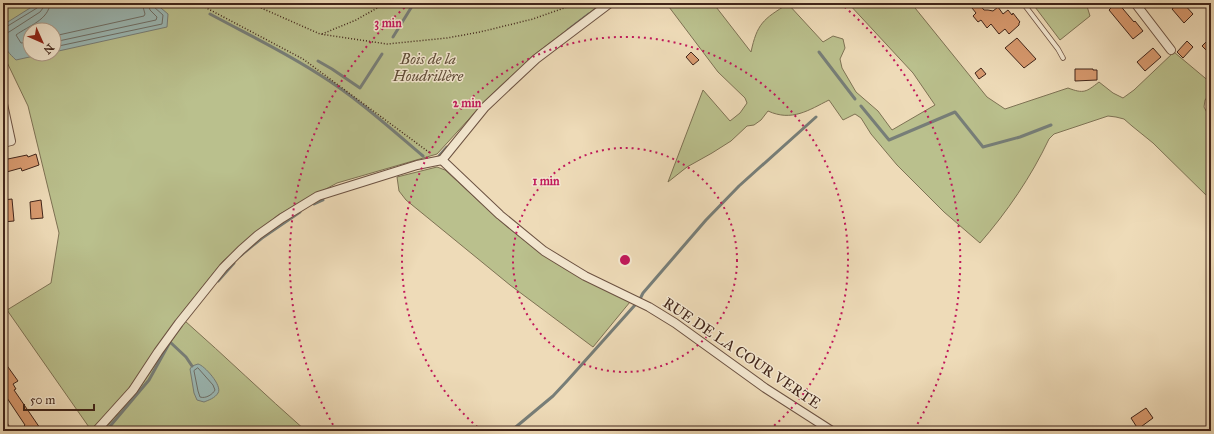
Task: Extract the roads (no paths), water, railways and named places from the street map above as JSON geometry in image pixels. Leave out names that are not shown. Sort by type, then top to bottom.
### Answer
[{"type":"street","points":[[96,431],[133,390],[179,323],[223,268],[258,235],[318,196],[417,165],[442,160],[485,106],[502,90],[536,59],[610,3]]},
{"type":"street","points":[[1135,3],[1171,50]]},
{"type":"street","points":[[3,104],[7,142]]},
{"type":"street","name":"RUE DE LA COUR VERTE","points":[[442,160],[500,215],[544,251],[585,276],[649,307],[675,322],[765,388],[832,431]]},
{"type":"street","points":[[3,425],[7,431]]},
{"type":"lane","points":[[1023,3],[1063,58]]},
{"type":"water","points":[[38,3],[155,3],[168,14],[167,27],[62,50],[62,22],[22,22],[22,59],[16,60],[8,52],[4,44],[3,25]]},
{"type":"water","points":[[198,364],[212,376],[219,390],[212,399],[204,402],[197,400],[194,393],[190,369],[192,366]]},
{"type":"waterway","points":[[393,37],[414,3]]},
{"type":"waterway","points":[[210,14],[266,43],[334,84],[373,114],[423,156]]},
{"type":"waterway","points":[[568,30],[589,14]]},
{"type":"waterway","points":[[819,52],[855,99]]},
{"type":"waterway","points":[[318,61],[360,88],[382,54]]},
{"type":"waterway","points":[[861,106],[889,140],[955,112],[983,147],[1020,137],[1051,125]]},
{"type":"waterway","points":[[641,297],[706,220],[739,186],[816,117]]},
{"type":"waterway","points":[[439,156],[447,147]]},
{"type":"waterway","points":[[314,204],[323,200]]},
{"type":"waterway","points":[[240,256],[262,238],[300,212]]},
{"type":"waterway","points":[[218,281],[234,263]]},
{"type":"waterway","points":[[511,431],[553,396],[635,305]]},
{"type":"waterway","points":[[106,431],[149,380],[170,342],[186,357],[192,366]]},
{"type":"park label","name":"Bois de la Houdrillère","points":[[428,68]]}]
